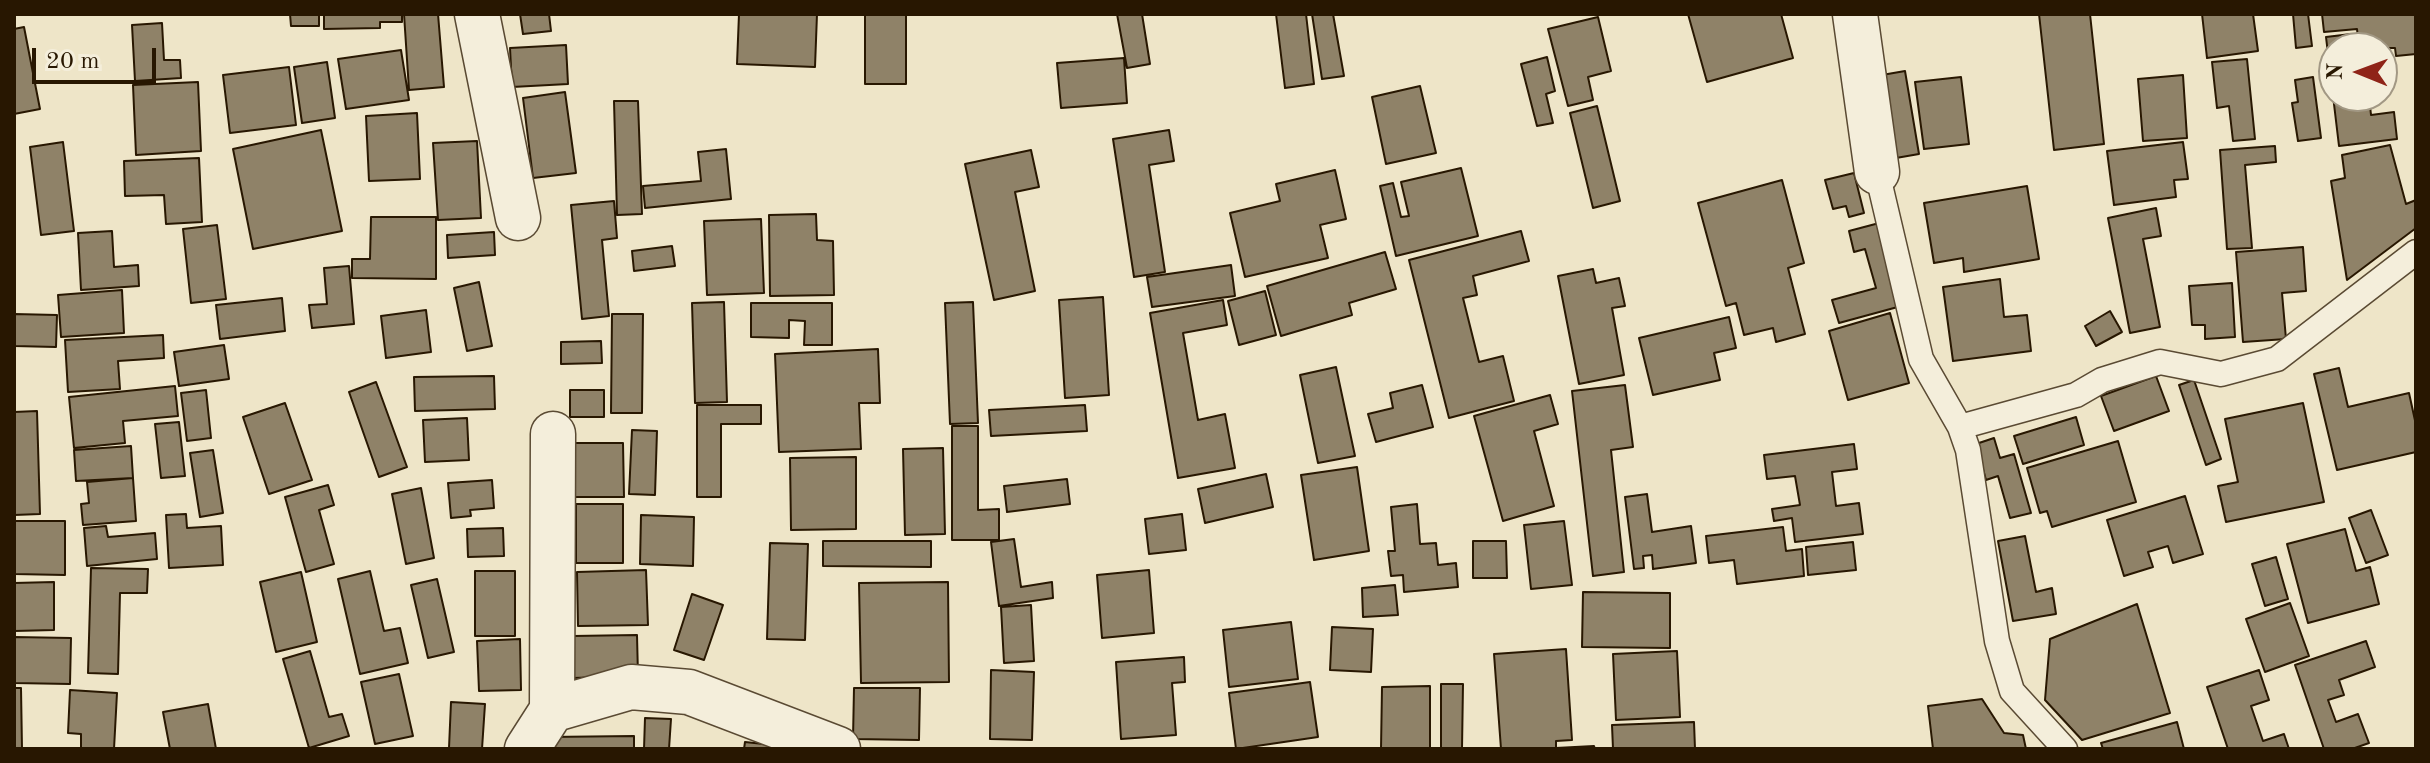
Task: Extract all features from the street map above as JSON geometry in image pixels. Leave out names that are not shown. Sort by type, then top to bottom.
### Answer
[{"type":"street","points":[[477,14],[518,218]]},
{"type":"street","points":[[1855,14],[1877,172]]},
{"type":"street","points":[[527,749],[552,710],[553,434]]},
{"type":"street","points":[[552,710],[631,687],[689,692],[838,749]]},
{"type":"lane","points":[[1877,172],[1921,359],[1960,427],[1968,450],[1997,641],[2012,691],[2065,749]]},
{"type":"lane","points":[[1960,427],[2076,395],[2102,380],[2160,362],[2221,374],[2277,359],[2416,252]]},
{"type":"building","points":[[290,14],[319,14],[319,26],[291,26]]},
{"type":"building","points":[[324,14],[402,14],[402,22],[380,22],[380,28],[324,29]]},
{"type":"building","points":[[404,14],[438,14],[444,87],[409,90]]},
{"type":"building","points":[[520,14],[549,14],[551,31],[523,34]]},
{"type":"building","points":[[739,14],[817,14],[815,67],[737,64]]},
{"type":"building","points":[[865,14],[906,14],[906,84],[865,84]]},
{"type":"building","points":[[1117,14],[1142,14],[1150,64],[1127,68]]},
{"type":"building","points":[[1276,14],[1306,14],[1314,84],[1285,88]]},
{"type":"building","points":[[1312,14],[1333,14],[1344,76],[1322,79]]},
{"type":"building","points":[[1688,14],[1781,14],[1793,58],[1707,82]]},
{"type":"building","points":[[2039,14],[2090,14],[2104,144],[2054,150]]},
{"type":"building","points":[[2202,14],[2253,14],[2258,51],[2207,58]]},
{"type":"building","points":[[2293,14],[2308,14],[2312,46],[2296,48]]},
{"type":"building","points":[[2322,14],[2416,14],[2416,54],[2398,56],[2398,32],[2357,32],[2357,29],[2324,32]]},
{"type":"building","points":[[1598,17],[1611,71],[1588,77],[1593,100],[1568,106],[1548,29]]},
{"type":"building","points":[[162,23],[164,60],[180,60],[181,78],[135,81],[132,25]]},
{"type":"building","points":[[24,27],[40,109],[14,114],[14,29]]},
{"type":"building","points":[[566,45],[568,84],[512,87],[510,48]]},
{"type":"building","points":[[401,50],[409,100],[346,109],[338,59]]},
{"type":"building","points":[[1547,57],[1555,91],[1546,94],[1553,123],[1537,126],[1521,64]]},
{"type":"building","points":[[1124,58],[1127,103],[1061,108],[1057,63]]},
{"type":"building","points":[[2247,59],[2255,139],[2233,141],[2229,106],[2217,108],[2212,62]]},
{"type":"building","points":[[327,62],[335,118],[302,123],[294,67]]},
{"type":"building","points":[[289,67],[296,125],[230,133],[223,75]]},
{"type":"building","points":[[1905,71],[1919,154],[1896,158],[1882,75]]},
{"type":"building","points":[[2183,75],[2187,138],[2143,141],[2138,79]]},
{"type":"building","points":[[1961,77],[1969,144],[1924,149],[1915,82]]},
{"type":"building","points":[[2313,77],[2321,138],[2298,141],[2292,103],[2298,102],[2295,80]]},
{"type":"building","points":[[198,82],[201,151],[136,155],[133,85]]},
{"type":"building","points":[[1420,86],[1436,153],[1386,164],[1372,97]]},
{"type":"building","points":[[565,92],[576,173],[533,178],[523,98]]},
{"type":"building","points":[[614,101],[638,101],[642,214],[617,215]]},
{"type":"building","points":[[1597,106],[1620,201],[1593,208],[1570,113]]},
{"type":"building","points":[[2335,112],[2371,112],[2371,115],[2394,112],[2397,139],[2339,146]]},
{"type":"building","points":[[417,113],[420,179],[369,181],[366,116]]},
{"type":"building","points":[[321,130],[342,231],[253,249],[233,149]]},
{"type":"building","points":[[1169,130],[1174,161],[1149,165],[1165,272],[1134,277],[1113,139]]},
{"type":"building","points":[[477,141],[481,218],[438,220],[433,143]]},
{"type":"building","points":[[63,142],[74,231],[41,235],[30,147]]},
{"type":"building","points":[[2183,142],[2188,179],[2174,180],[2176,197],[2114,205],[2107,151]]},
{"type":"building","points":[[2390,145],[2406,204],[2416,200],[2416,228],[2347,280],[2331,181],[2345,178],[2342,155]]},
{"type":"building","points":[[2275,146],[2276,162],[2245,165],[2252,248],[2227,249],[2220,150]]},
{"type":"building","points":[[726,149],[731,199],[645,208],[643,186],[701,181],[698,152]]},
{"type":"building","points":[[1031,150],[1039,187],[1015,192],[1035,291],[994,300],[965,164]]},
{"type":"building","points":[[199,158],[202,222],[166,224],[164,195],[125,196],[124,161]]},
{"type":"building","points":[[1461,168],[1478,236],[1396,256],[1380,186],[1393,183],[1401,217],[1409,216],[1401,182]]},
{"type":"building","points":[[1335,170],[1346,219],[1320,225],[1328,258],[1245,277],[1230,213],[1280,201],[1276,184]]},
{"type":"building","points":[[1854,173],[1864,213],[1849,217],[1846,206],[1833,209],[1825,180]]},
{"type":"building","points":[[1782,180],[1804,263],[1788,268],[1805,334],[1776,342],[1773,328],[1744,335],[1736,303],[1726,306],[1698,203]]},
{"type":"building","points":[[2027,186],[2039,259],[1964,272],[1963,258],[1934,263],[1924,203]]},
{"type":"building","points":[[614,201],[617,238],[602,240],[609,316],[582,319],[571,205]]},
{"type":"building","points":[[2156,208],[2161,236],[2143,239],[2160,327],[2130,333],[2108,218]]},
{"type":"building","points":[[816,214],[817,240],[833,241],[834,295],[770,296],[769,215]]},
{"type":"building","points":[[371,217],[436,217],[436,279],[352,278],[352,259],[370,259]]},
{"type":"building","points":[[761,219],[764,293],[707,295],[704,221]]},
{"type":"building","points":[[1883,222],[1905,305],[1839,323],[1832,300],[1876,288],[1865,249],[1854,252],[1849,231]]},
{"type":"building","points":[[217,225],[226,299],[191,303],[183,229]]},
{"type":"building","points":[[112,231],[114,267],[138,265],[139,286],[81,290],[78,233]]},
{"type":"building","points":[[1521,231],[1529,261],[1473,276],[1477,295],[1463,298],[1479,362],[1503,356],[1514,401],[1449,418],[1409,260]]},
{"type":"building","points":[[494,232],[495,255],[448,258],[447,235]]},
{"type":"building","points":[[672,246],[675,266],[634,271],[632,251]]},
{"type":"building","points":[[2303,247],[2306,291],[2282,293],[2286,339],[2243,342],[2236,252]]},
{"type":"building","points":[[1385,252],[1396,289],[1349,303],[1352,315],[1281,336],[1267,286]]},
{"type":"building","points":[[1231,265],[1235,296],[1152,307],[1147,277]]},
{"type":"building","points":[[349,266],[354,324],[312,328],[309,305],[327,304],[324,268]]},
{"type":"building","points":[[1593,269],[1596,283],[1619,278],[1625,306],[1612,308],[1624,375],[1579,384],[1558,276]]},
{"type":"building","points":[[2000,279],[2004,317],[2027,315],[2031,351],[1953,361],[1943,287]]},
{"type":"building","points":[[479,282],[492,346],[467,351],[454,288]]},
{"type":"building","points":[[2232,283],[2235,337],[2205,339],[2205,325],[2192,325],[2189,286]]},
{"type":"building","points":[[122,290],[124,333],[61,337],[58,295]]},
{"type":"building","points":[[1265,291],[1276,335],[1239,345],[1228,301]]},
{"type":"building","points":[[1103,297],[1109,395],[1065,398],[1059,300]]},
{"type":"building","points":[[282,298],[285,331],[220,339],[216,305]]},
{"type":"building","points":[[1223,300],[1227,325],[1183,333],[1198,420],[1225,414],[1235,468],[1178,478],[1150,313]]},
{"type":"building","points":[[724,302],[727,402],[695,403],[692,303]]},
{"type":"building","points":[[973,302],[978,423],[950,424],[945,303]]},
{"type":"building","points":[[751,303],[832,303],[832,345],[804,345],[805,321],[789,320],[789,338],[751,337]]},
{"type":"building","points":[[426,310],[431,352],[386,358],[381,316]]},
{"type":"building","points":[[2110,311],[2122,332],[2096,346],[2085,326]]},
{"type":"building","points":[[1890,313],[1909,383],[1848,400],[1829,331]]},
{"type":"building","points":[[14,314],[57,315],[56,347],[14,346]]},
{"type":"building","points":[[612,314],[643,314],[642,413],[611,413]]},
{"type":"building","points":[[1729,317],[1736,348],[1714,353],[1720,380],[1653,395],[1639,338]]},
{"type":"building","points":[[163,335],[164,358],[118,361],[120,389],[68,392],[65,340]]},
{"type":"building","points":[[601,341],[602,363],[561,364],[561,342]]},
{"type":"building","points":[[224,345],[229,379],[179,386],[174,352]]},
{"type":"building","points":[[878,349],[880,403],[859,403],[861,449],[779,452],[775,354]]},
{"type":"building","points":[[1336,367],[1355,456],[1318,463],[1300,375]]},
{"type":"building","points":[[2339,368],[2348,407],[2409,393],[2416,425],[2416,452],[2337,470],[2314,374]]},
{"type":"building","points":[[494,376],[495,409],[415,411],[414,377]]},
{"type":"building","points":[[2156,376],[2169,411],[2114,431],[2101,396]]},
{"type":"building","points":[[2194,380],[2221,459],[2206,465],[2179,385]]},
{"type":"building","points":[[376,382],[407,467],[379,477],[349,392]]},
{"type":"building","points":[[1422,385],[1433,427],[1376,442],[1368,414],[1393,408],[1390,393]]},
{"type":"building","points":[[1625,385],[1633,447],[1611,450],[1624,572],[1593,576],[1572,391]]},
{"type":"building","points":[[175,386],[178,416],[123,421],[125,443],[74,448],[69,397]]},
{"type":"building","points":[[206,390],[211,438],[187,441],[181,393]]},
{"type":"building","points":[[570,390],[604,390],[604,417],[570,417]]},
{"type":"building","points":[[1550,395],[1558,424],[1534,431],[1554,506],[1503,521],[1474,416]]},
{"type":"building","points":[[285,403],[312,480],[269,494],[243,417]]},
{"type":"building","points":[[2303,403],[2324,502],[2226,522],[2218,486],[2238,482],[2225,419]]},
{"type":"building","points":[[697,405],[761,405],[761,424],[721,424],[721,497],[697,497]]},
{"type":"building","points":[[1085,405],[1087,431],[991,436],[989,410]]},
{"type":"building","points":[[37,411],[40,514],[14,515],[14,412]]},
{"type":"building","points":[[2076,417],[2084,445],[2023,464],[2014,436]]},
{"type":"building","points":[[467,418],[469,460],[425,462],[423,420]]},
{"type":"building","points":[[179,422],[185,476],[161,478],[155,424]]},
{"type":"building","points":[[952,426],[978,426],[978,510],[999,509],[999,540],[952,540]]},
{"type":"building","points":[[632,430],[657,431],[655,495],[629,494]]},
{"type":"building","points":[[1994,438],[2000,458],[2014,454],[2031,513],[2010,518],[1998,476],[1986,480],[1976,444]]},
{"type":"building","points":[[2118,441],[2136,502],[2052,527],[2047,511],[2040,513],[2027,468]]},
{"type":"building","points":[[571,443],[623,443],[624,497],[572,497]]},
{"type":"building","points":[[1854,444],[1857,469],[1832,472],[1836,506],[1859,503],[1863,534],[1795,542],[1792,518],[1774,521],[1772,509],[1800,505],[1795,476],[1767,479],[1764,455]]},
{"type":"building","points":[[131,446],[133,478],[76,481],[74,450]]},
{"type":"building","points":[[943,448],[945,534],[905,535],[903,449]]},
{"type":"building","points":[[213,450],[223,513],[200,517],[190,453]]},
{"type":"building","points":[[856,457],[856,529],[791,530],[790,458]]},
{"type":"building","points":[[1357,467],[1369,551],[1314,560],[1301,475]]},
{"type":"building","points":[[1266,474],[1273,507],[1205,523],[1198,489]]},
{"type":"building","points":[[133,478],[136,521],[83,525],[81,504],[89,503],[87,482]]},
{"type":"building","points":[[1067,479],[1070,504],[1007,512],[1004,486]]},
{"type":"building","points":[[492,480],[494,508],[470,510],[471,516],[451,518],[448,483]]},
{"type":"building","points":[[328,485],[334,505],[319,510],[334,564],[306,572],[285,497]]},
{"type":"building","points":[[421,488],[434,558],[406,564],[392,494]]},
{"type":"building","points":[[1647,494],[1652,532],[1691,526],[1696,563],[1653,569],[1652,555],[1643,556],[1644,568],[1634,569],[1625,497]]},
{"type":"building","points":[[2185,496],[2203,554],[2173,563],[2168,546],[2148,552],[2153,567],[2124,576],[2107,520]]},
{"type":"building","points":[[576,504],[623,504],[623,563],[576,563]]},
{"type":"building","points":[[1417,504],[1420,544],[1436,543],[1438,565],[1456,563],[1458,587],[1404,592],[1403,575],[1391,576],[1388,551],[1395,551],[1391,507]]},
{"type":"building","points":[[2371,510],[2388,555],[2366,563],[2349,518]]},
{"type":"building","points":[[186,514],[187,528],[221,526],[223,565],[169,568],[166,515]]},
{"type":"building","points":[[1182,514],[1186,550],[1149,554],[1145,519]]},
{"type":"building","points":[[641,515],[694,517],[693,566],[640,564]]},
{"type":"building","points":[[14,521],[65,521],[65,575],[14,574]]},
{"type":"building","points":[[1564,521],[1572,585],[1531,589],[1524,525]]},
{"type":"building","points":[[106,526],[108,537],[155,533],[157,559],[87,566],[84,528]]},
{"type":"building","points":[[1783,527],[1786,551],[1802,549],[1804,576],[1737,584],[1734,560],[1709,563],[1706,536]]},
{"type":"building","points":[[503,528],[504,556],[468,557],[467,529]]},
{"type":"building","points":[[2345,529],[2356,571],[2370,567],[2379,604],[2308,623],[2287,544]]},
{"type":"building","points":[[2025,536],[2036,592],[2052,588],[2056,614],[2013,621],[1998,541]]},
{"type":"building","points":[[1014,539],[1021,587],[1052,582],[1053,598],[999,606],[991,542]]},
{"type":"building","points":[[823,541],[931,541],[931,567],[823,566]]},
{"type":"building","points":[[1473,541],[1506,541],[1507,578],[1473,578]]},
{"type":"building","points":[[1853,542],[1856,570],[1808,575],[1806,547]]},
{"type":"building","points":[[770,543],[808,544],[805,640],[767,639]]},
{"type":"building","points":[[2276,557],[2288,599],[2265,606],[2252,564]]},
{"type":"building","points":[[91,568],[148,569],[147,593],[120,593],[118,674],[88,673]]},
{"type":"building","points":[[646,570],[648,625],[578,626],[577,572]]},
{"type":"building","points":[[1149,570],[1154,633],[1102,638],[1097,575]]},
{"type":"building","points":[[370,571],[384,631],[400,628],[408,663],[360,674],[338,579]]},
{"type":"building","points":[[475,571],[515,571],[515,636],[475,636]]},
{"type":"building","points":[[301,572],[317,642],[276,652],[260,582]]},
{"type":"building","points":[[437,579],[454,652],[428,658],[411,585]]},
{"type":"building","points":[[54,582],[54,630],[14,631],[14,583]]},
{"type":"building","points":[[948,582],[949,682],[861,683],[859,583]]},
{"type":"building","points":[[1395,585],[1398,615],[1363,617],[1362,588]]},
{"type":"building","points":[[1583,592],[1670,593],[1670,648],[1582,647]]},
{"type":"building","points":[[692,594],[723,605],[704,660],[674,650]]},
{"type":"building","points":[[2290,603],[2309,656],[2265,672],[2246,619]]},
{"type":"building","points":[[2137,604],[2170,713],[2082,740],[2045,700],[2050,639]]},
{"type":"building","points":[[1031,605],[1034,661],[1004,663],[1001,607]]},
{"type":"building","points":[[1291,622],[1298,679],[1229,687],[1223,630]]},
{"type":"building","points":[[1332,627],[1373,629],[1371,672],[1330,670]]},
{"type":"building","points":[[637,635],[638,676],[573,678],[573,636]]},
{"type":"building","points":[[14,637],[71,638],[70,684],[14,683]]},
{"type":"building","points":[[520,639],[521,690],[479,691],[477,641]]},
{"type":"building","points":[[2366,641],[2375,667],[2339,680],[2344,695],[2328,700],[2336,722],[2358,714],[2369,743],[2352,749],[2324,749],[2295,665]]},
{"type":"building","points":[[1566,649],[1572,740],[1556,741],[1556,748],[1594,746],[1595,749],[1501,749],[1494,654]]},
{"type":"building","points":[[310,651],[329,717],[342,714],[349,736],[309,748],[283,659]]},
{"type":"building","points":[[1677,651],[1680,717],[1616,720],[1613,654]]},
{"type":"building","points":[[1184,657],[1185,682],[1172,683],[1176,735],[1121,739],[1116,662]]},
{"type":"building","points":[[991,670],[1034,672],[1032,740],[990,739]]},
{"type":"building","points":[[2259,670],[2269,700],[2251,706],[2263,741],[2284,734],[2289,749],[2228,749],[2207,687]]},
{"type":"building","points":[[399,674],[413,736],[375,744],[361,682]]},
{"type":"building","points":[[1310,682],[1318,737],[1236,749],[1229,693]]},
{"type":"building","points":[[1441,684],[1463,684],[1462,749],[1441,749]]},
{"type":"building","points":[[1430,686],[1430,749],[1381,749],[1382,687]]},
{"type":"building","points":[[14,688],[21,688],[22,749],[14,749]]},
{"type":"building","points":[[854,688],[920,688],[919,740],[853,739]]},
{"type":"building","points":[[70,690],[117,693],[114,749],[81,749],[81,734],[68,733]]},
{"type":"building","points":[[1982,699],[2004,733],[2023,735],[2026,749],[1933,749],[1928,706]]},
{"type":"building","points":[[451,702],[485,704],[482,749],[449,748]]},
{"type":"building","points":[[208,704],[216,749],[170,749],[163,712]]},
{"type":"building","points":[[645,718],[671,719],[669,749],[644,749]]},
{"type":"building","points":[[1694,722],[1695,749],[1613,749],[1612,725]]},
{"type":"building","points":[[2177,722],[2184,749],[2103,749],[2101,743]]},
{"type":"building","points":[[634,736],[634,749],[547,749],[547,737]]},
{"type":"building","points":[[745,742],[782,746],[782,749],[744,749]]}]
